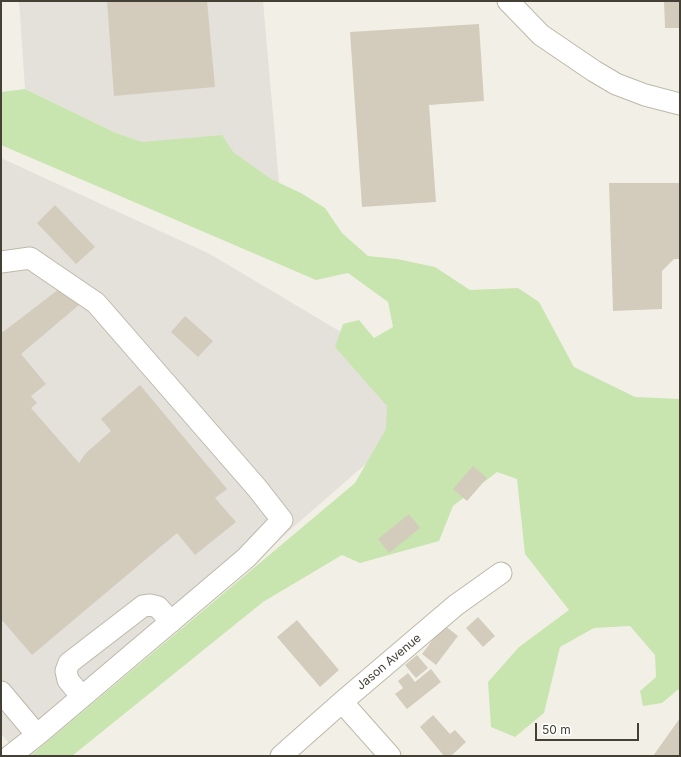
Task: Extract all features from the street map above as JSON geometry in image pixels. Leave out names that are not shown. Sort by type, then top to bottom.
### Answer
[{"type":"street","points":[[508,1],[541,35],[594,71],[616,84],[645,95],[680,104]]},
{"type":"street","points":[[1,262],[30,258],[96,303],[257,488],[282,520],[246,558],[37,735],[10,756]]},
{"type":"street","name":"Jason Avenue","points":[[281,756],[456,605],[502,573]]},
{"type":"street","points":[[82,697],[68,680],[66,671],[69,662],[143,606],[150,605],[158,607],[171,622]]},
{"type":"street","points":[[1,692],[37,735]]},
{"type":"street","points":[[342,702],[390,756]]},
{"type":"shaded area","points":[[19,1],[263,1],[280,193],[114,132],[25,89]]},
{"type":"shaded area","points":[[1,158],[210,254],[346,335],[413,423],[30,756],[20,756],[1,734]]},
{"type":"green space","points":[[25,89],[114,132],[142,142],[222,135],[233,152],[271,179],[301,193],[325,208],[342,233],[368,256],[397,259],[435,267],[470,290],[518,288],[539,302],[574,367],[635,397],[680,399],[680,688],[662,703],[643,706],[640,691],[656,677],[655,655],[630,626],[594,628],[560,647],[544,713],[515,737],[491,727],[488,682],[519,647],[569,610],[525,554],[517,479],[497,472],[453,506],[439,541],[360,563],[342,555],[263,602],[72,756],[30,756],[355,483],[386,429],[387,406],[335,347],[343,324],[359,320],[374,338],[393,327],[388,302],[348,273],[316,280],[1,145],[1,92]]},
{"type":"building","points":[[107,1],[207,1],[215,87],[114,96]]},
{"type":"building","points":[[664,1],[680,1],[680,28],[665,28]]},
{"type":"building","points":[[479,24],[484,101],[429,105],[436,202],[362,207],[350,32]]},
{"type":"building","points":[[609,183],[680,183],[680,259],[674,259],[662,271],[662,309],[613,311]]},
{"type":"building","points":[[55,205],[95,247],[76,264],[37,223]]},
{"type":"building","points":[[63,286],[80,304],[21,354],[46,384],[31,396],[37,403],[31,408],[79,463],[86,453],[111,431],[101,419],[140,385],[227,489],[215,498],[236,522],[195,555],[177,533],[32,655],[1,619],[1,330],[3,332]]},
{"type":"building","points":[[185,316],[213,341],[198,357],[171,332]]},
{"type":"building","points":[[473,466],[487,478],[467,501],[453,489]]},
{"type":"building","points":[[409,514],[420,528],[389,553],[378,539]]},
{"type":"building","points":[[478,617],[495,636],[483,647],[466,628]]},
{"type":"building","points":[[297,620],[339,670],[320,687],[277,637]]},
{"type":"building","points":[[444,625],[458,636],[436,665],[422,654]]},
{"type":"building","points":[[417,655],[428,668],[416,678],[405,665]]},
{"type":"building","points":[[431,669],[441,682],[407,709],[395,694],[403,688],[398,681],[408,673],[415,682]]},
{"type":"building","points":[[433,715],[450,734],[455,730],[466,742],[451,756],[444,756],[420,727]]},
{"type":"building","points":[[680,718],[680,756],[653,756]]}]
